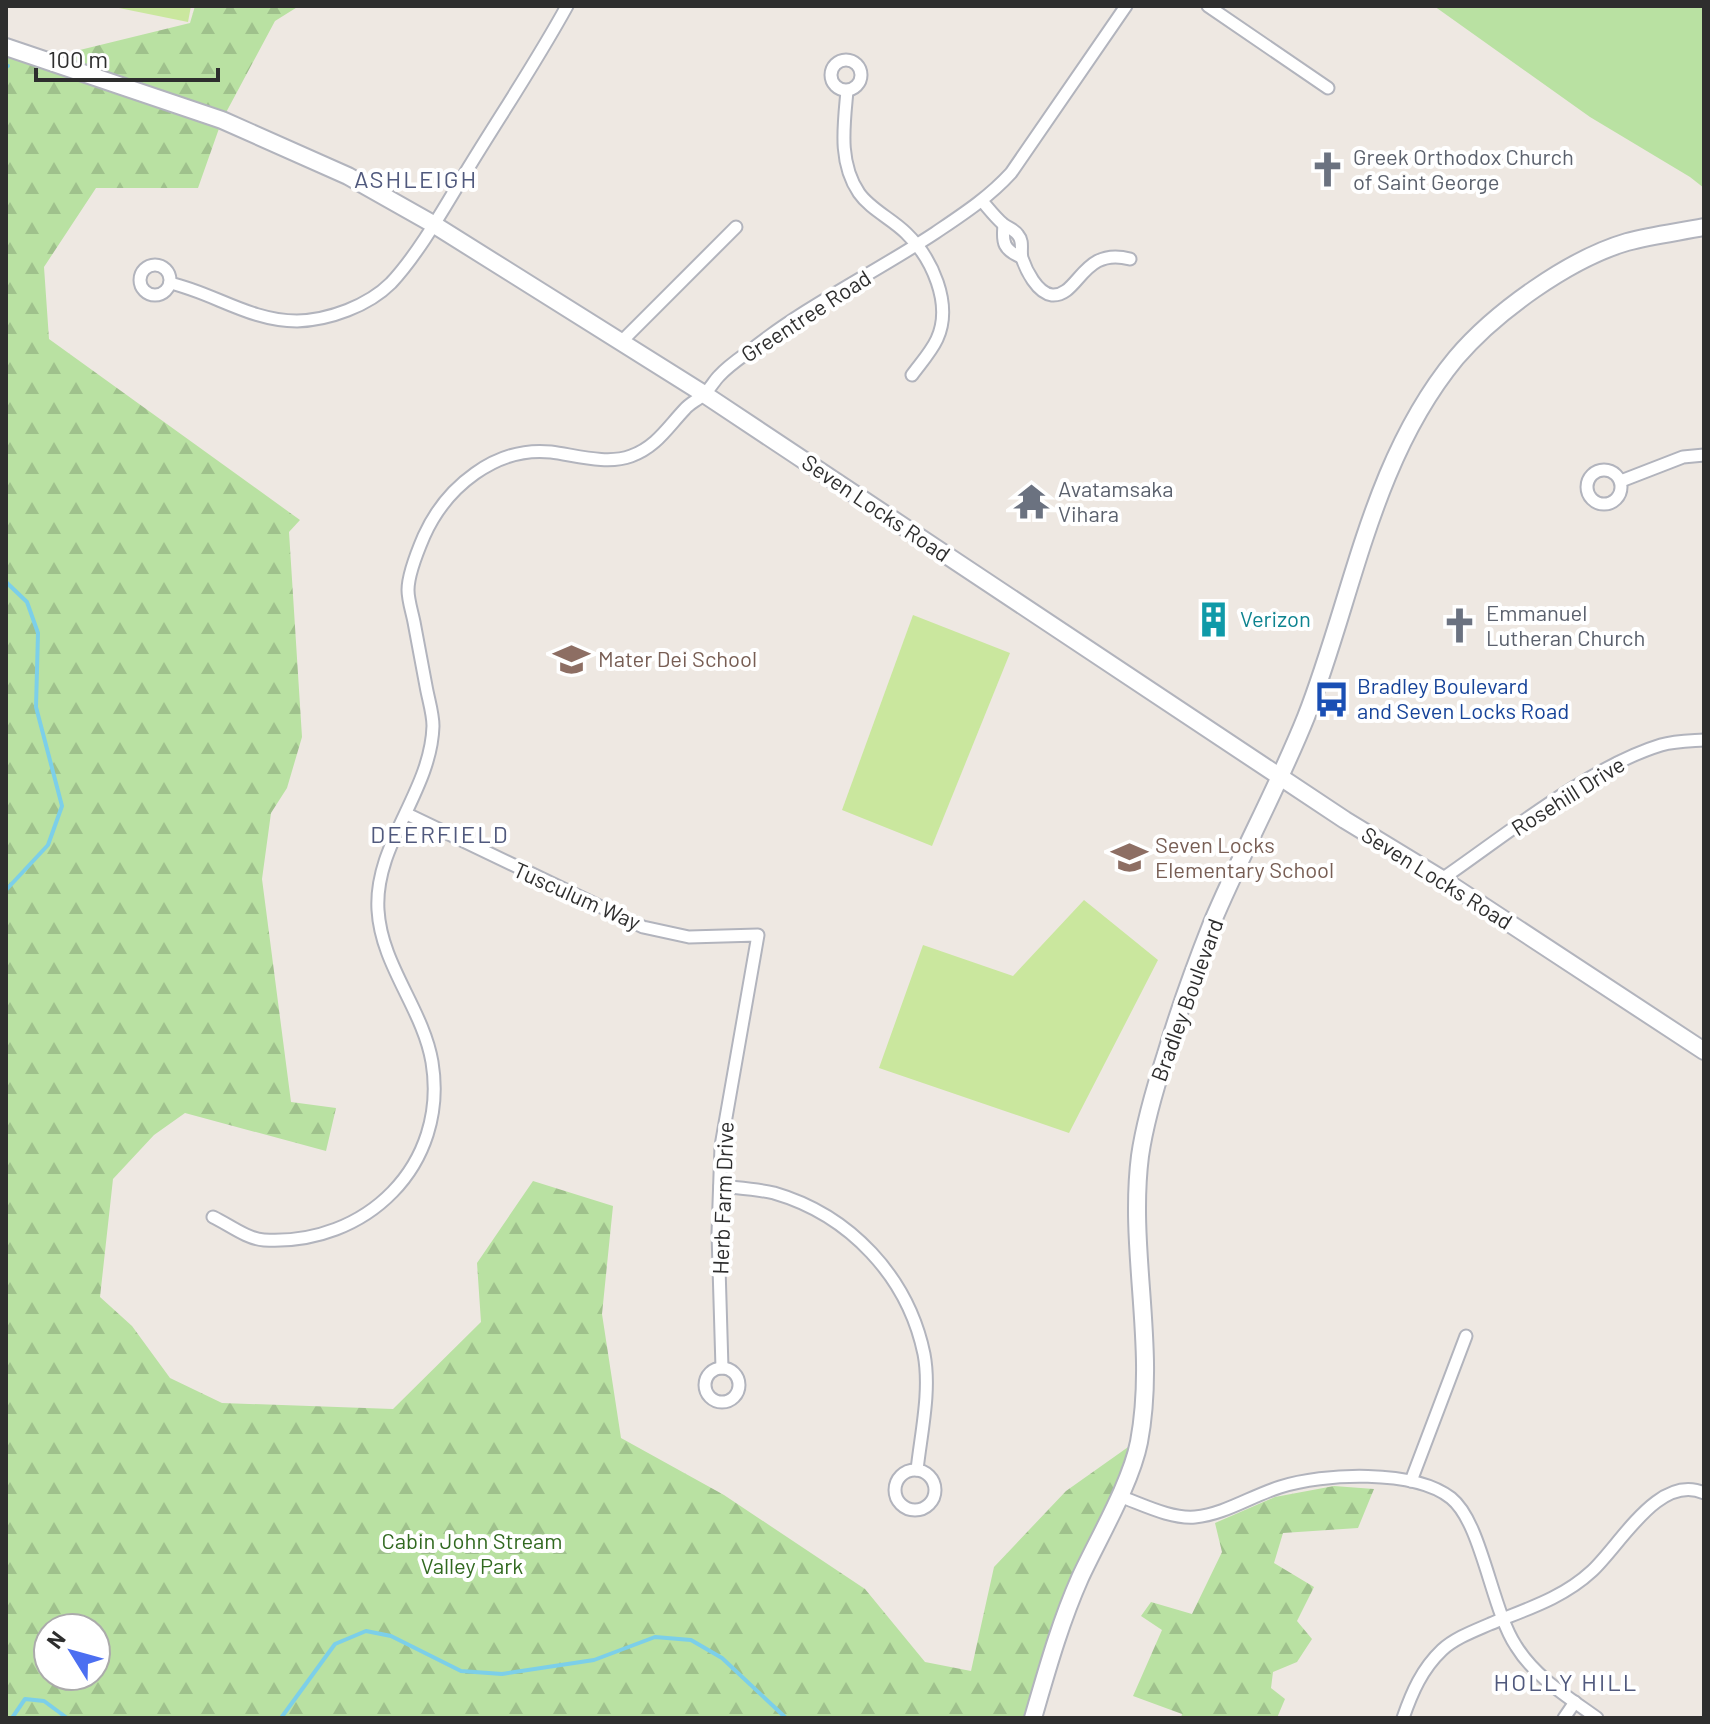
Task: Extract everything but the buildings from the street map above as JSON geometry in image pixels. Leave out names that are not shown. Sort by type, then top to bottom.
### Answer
[{"type":"main road","name":"Seven Locks Road","points":[[6,47],[222,120],[348,176],[433,224],[704,394],[1345,820],[1442,879],[1704,1051]]},
{"type":"main road","name":"Bradley Boulevard","points":[[1033,1718],[1060,1626],[1139,1446],[1145,1345],[1137,1195],[1140,1154],[1149,1107],[1176,1021],[1213,922],[1282,776],[1315,693],[1371,517],[1394,460],[1427,398],[1459,356],[1518,300],[1592,255],[1627,242],[1704,227]]},
{"type":"street","points":[[170,283],[192,288],[266,319],[298,321],[331,316],[362,304],[390,284],[433,224],[567,6]]},
{"type":"street","name":"Greentree Road","points":[[213,1217],[262,1240],[312,1237],[357,1221],[391,1196],[421,1151],[429,1130],[434,1100],[429,1045],[386,950],[378,915],[378,893],[383,860],[407,814],[426,759],[433,725],[408,588],[425,535],[442,507],[462,484],[485,466],[512,454],[544,451],[605,459],[628,458],[657,443],[721,373],[761,342],[982,201],[1011,173],[1126,6]]},
{"type":"street","points":[[1208,6],[1328,88]]},
{"type":"street","points":[[847,91],[843,146],[851,178],[860,195],[916,245],[931,267],[939,287],[942,319],[937,339],[912,375]]},
{"type":"street","points":[[982,201],[1019,237],[1022,242],[1021,257],[1036,285],[1051,295],[1066,290],[1100,258],[1117,256],[1130,259]]},
{"type":"street","points":[[1004,225],[1004,246],[1008,252],[1021,257]]},
{"type":"street","points":[[622,341],[736,227]]},
{"type":"street","points":[[1621,481],[1683,457],[1704,455]]},
{"type":"street","name":"Rosehill Drive","points":[[1442,879],[1560,798],[1625,758],[1664,744],[1704,740]]},
{"type":"street","name":"Tusculum Way","points":[[407,814],[643,927],[689,937],[758,935]]},
{"type":"street","name":"Herb Farm Drive","points":[[722,1368],[718,1233],[721,1146],[758,935]]},
{"type":"street","points":[[720,1186],[773,1193],[820,1211],[855,1235],[885,1266],[913,1316],[924,1357],[925,1401],[917,1470]]},
{"type":"street","points":[[1411,1481],[1466,1336]]},
{"type":"street","points":[[1119,1496],[1161,1511],[1193,1517],[1213,1514],[1280,1487],[1307,1480],[1359,1477],[1411,1481],[1439,1490],[1450,1497],[1469,1521],[1502,1620],[1516,1647],[1536,1673],[1597,1718]]},
{"type":"street","points":[[1403,1718],[1412,1691],[1426,1667],[1445,1647],[1472,1632],[1550,1601],[1572,1588],[1593,1570],[1659,1498],[1680,1489],[1692,1488],[1704,1493]]},
{"type":"street","points":[[1564,1718],[1575,1702]]},
{"type":"green space","points":[[109,6],[191,6],[188,22]]},
{"type":"green space","name":"Cabin John Stream Valley Park","points":[[195,6],[299,6],[275,21],[222,120],[198,188],[96,188],[44,267],[49,339],[300,520],[289,532],[302,737],[287,788],[271,813],[262,879],[291,1102],[336,1108],[326,1151],[185,1113],[154,1135],[113,1179],[100,1297],[132,1326],[170,1378],[222,1403],[393,1409],[481,1322],[477,1263],[533,1181],[613,1206],[602,1314],[621,1438],[724,1495],[865,1589],[925,1662],[971,1671],[994,1567],[1066,1491],[1131,1445],[1027,1718],[6,1718],[6,47],[43,59],[190,23]]},
{"type":"green space","points":[[1434,6],[1704,6],[1704,188],[1590,117]]},
{"type":"green space","points":[[913,615],[1010,653],[932,846],[842,810]]},
{"type":"green space","points":[[1084,900],[1158,960],[1069,1133],[879,1068],[923,945],[1013,976]]},
{"type":"green space","points":[[1334,1486],[1374,1489],[1358,1528],[1283,1533],[1274,1563],[1314,1587],[1297,1621],[1312,1639],[1297,1662],[1273,1672],[1271,1688],[1285,1699],[1277,1718],[1181,1718],[1182,1714],[1133,1696],[1162,1630],[1141,1616],[1151,1602],[1192,1614],[1222,1552],[1215,1523],[1275,1497]]},
{"type":"waterway","points":[[6,582],[27,602],[38,633],[36,707],[62,806],[48,845],[6,890]]},
{"type":"waterway","points":[[281,1718],[335,1644],[366,1631],[391,1636],[461,1671],[502,1674],[594,1660],[655,1637],[691,1640],[722,1658],[786,1718]]},
{"type":"waterway","points":[[12,1718],[25,1699],[44,1701],[67,1718]]},
{"type":"place","name":"Greek Orthodox Church of Saint George","points":[[1327,170]]},
{"type":"place","name":"Avatamsaka Vihara","points":[[1032,502]]},
{"type":"place","name":"Verizon","points":[[1214,619]]},
{"type":"place","name":"Emmanuel Lutheran Church","points":[[1460,626]]},
{"type":"place","name":"Mater Dei School","points":[[572,659]]},
{"type":"place","name":"Bradley Boulevard and Seven Locks Road","points":[[1331,699]]},
{"type":"place","name":"Seven Locks Elementary School","points":[[1129,858]]},
{"type":"district","name":"ASHLEIGH","points":[[416,180]]},
{"type":"district","name":"DEERFIELD","points":[[440,835]]},
{"type":"district","name":"HOLLY HILL","points":[[1566,1683]]}]
